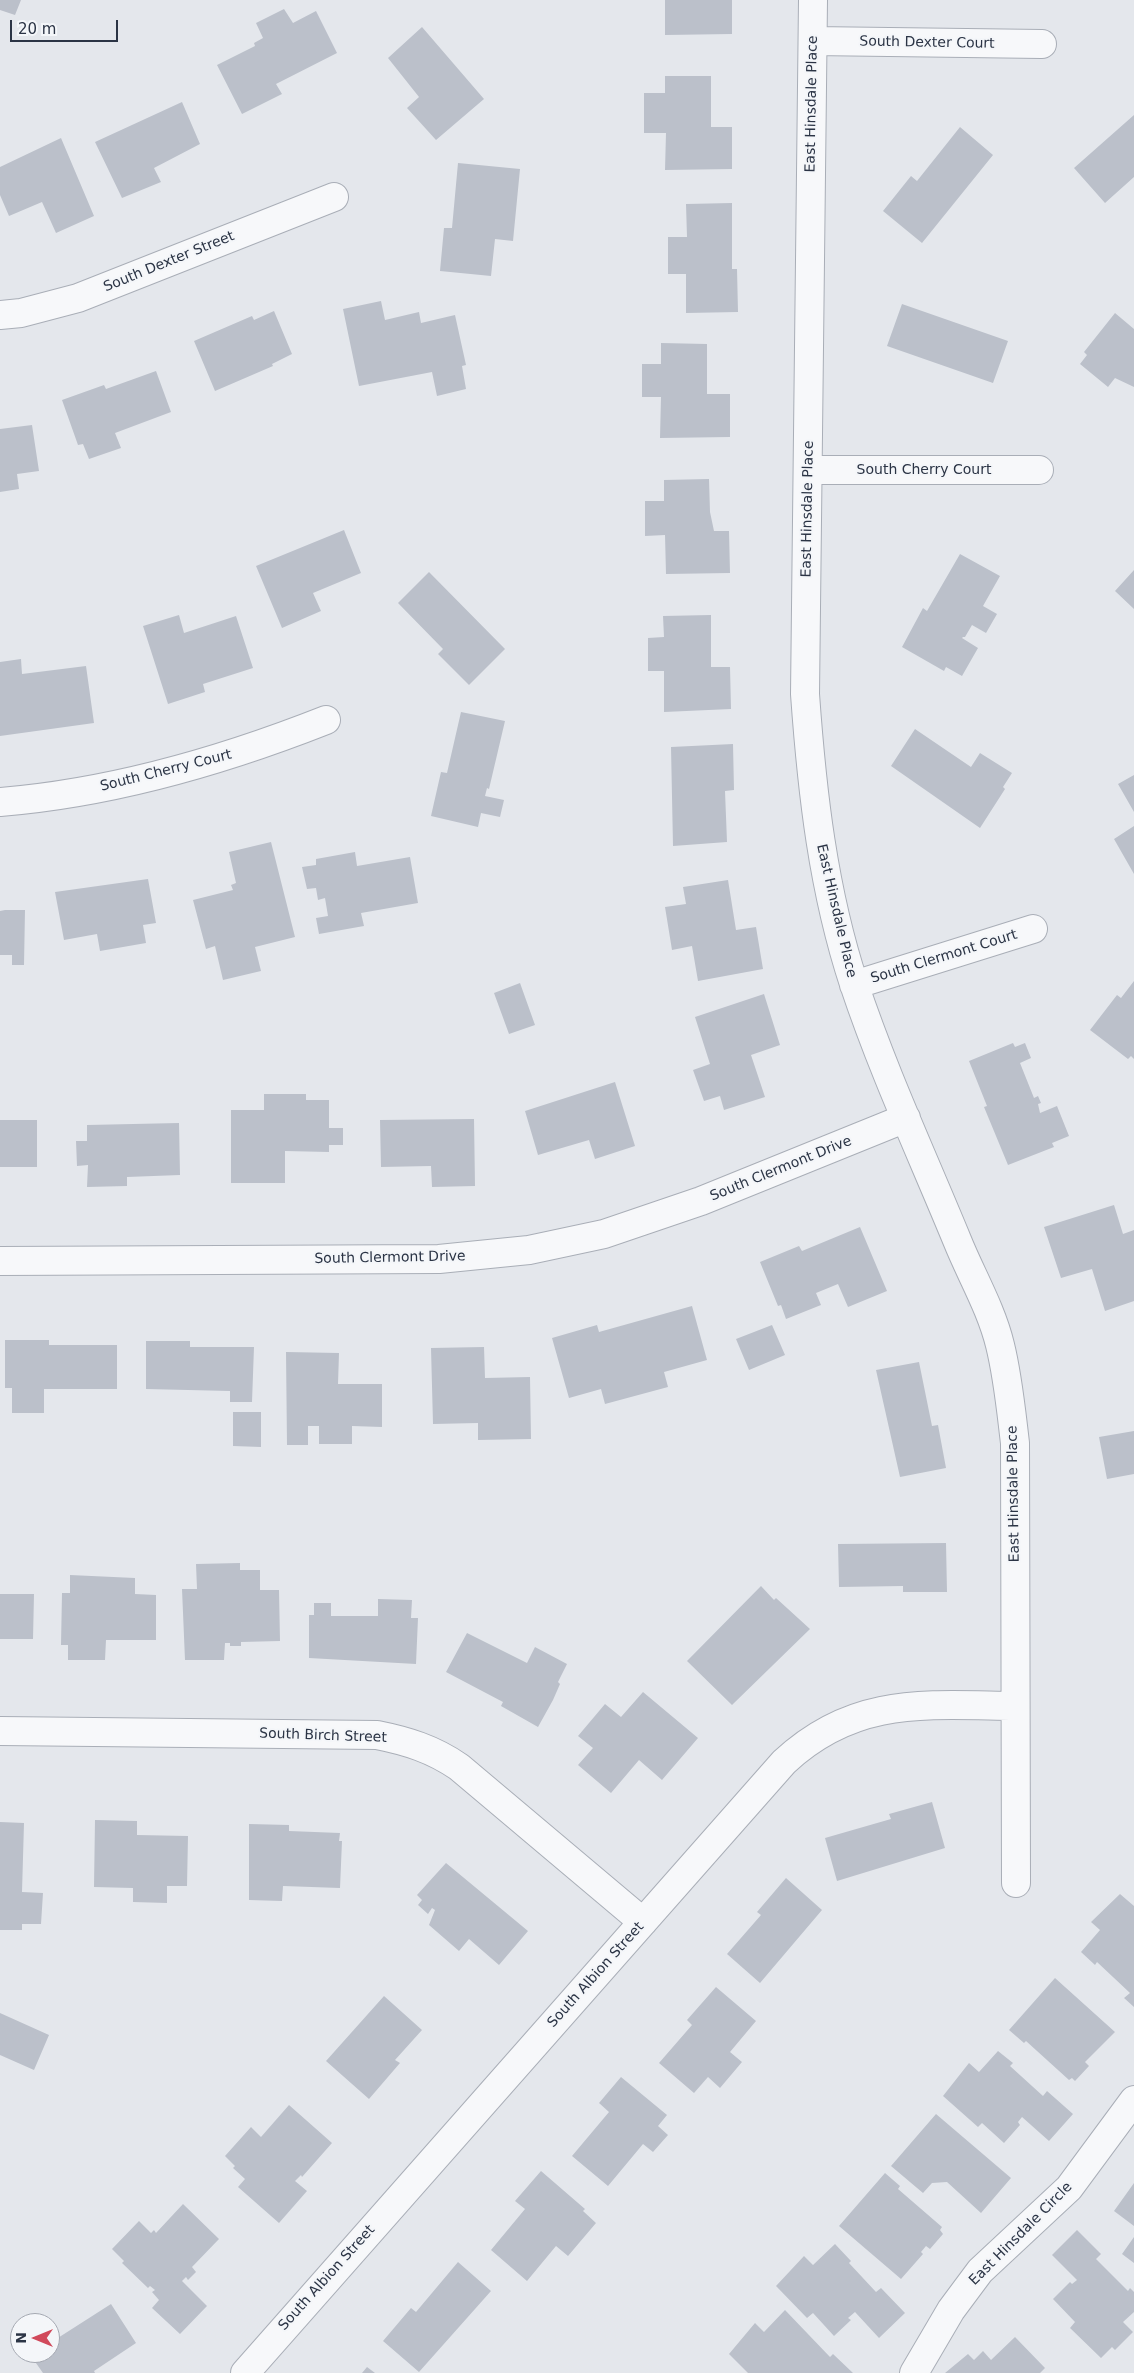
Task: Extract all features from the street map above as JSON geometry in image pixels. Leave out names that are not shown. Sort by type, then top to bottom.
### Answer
[{"type":"street","name":"East Hinsdale Place","points":[[813,0],[806,694],[811,782],[821,853],[840,938],[854,985],[906,1118],[962,1253],[977,1282],[1000,1344],[1015,1443],[1016,1883]]},
{"type":"street","name":"South Dexter Court","points":[[813,41],[1042,44]]},
{"type":"street","name":"South Dexter Street","points":[[0,315],[21,313],[78,298],[334,197]]},
{"type":"street","name":"South Cherry Court","points":[[808,470],[1039,470]]},
{"type":"street","name":"South Cherry Court","points":[[0,802],[41,799],[120,785],[255,748],[326,720]]},
{"type":"street","name":"South Clermont Court","points":[[854,985],[1033,929]]},
{"type":"street","name":"South Clermont Drive","points":[[0,1261],[439,1259],[529,1250],[604,1234],[701,1200],[906,1118]]},
{"type":"street","name":"South Albion Street","points":[[244,2373],[784,1762],[806,1742],[844,1722],[886,1709],[920,1705],[1015,1706]]},
{"type":"street","name":"South Birch Street","points":[[0,1731],[377,1735],[412,1742],[444,1757],[459,1767],[643,1922]]},
{"type":"street","name":"East Hinsdale Circle","points":[[914,2373],[951,2310],[980,2271],[1069,2188],[1134,2100]]},
{"type":"building","points":[[0,0],[21,0],[15,15],[0,10]]},
{"type":"building","points":[[665,0],[732,0],[732,34],[665,35]]},
{"type":"building","points":[[284,9],[293,23],[316,11],[337,53],[276,84],[282,94],[242,114],[217,65],[255,46],[254,43],[263,38],[256,23]]},
{"type":"building","points":[[422,27],[484,99],[436,140],[407,108],[419,97],[388,58]]},
{"type":"building","points":[[665,76],[711,76],[711,127],[732,127],[732,169],[665,170],[666,133],[644,133],[644,93],[665,93]]},
{"type":"building","points":[[182,102],[200,144],[154,168],[161,182],[122,198],[95,142]]},
{"type":"building","points":[[1134,115],[1134,177],[1105,203],[1074,168]]},
{"type":"building","points":[[960,127],[993,155],[922,243],[883,211],[911,176],[917,181]]},
{"type":"building","points":[[61,138],[94,216],[56,233],[42,202],[9,216],[0,195],[0,167]]},
{"type":"building","points":[[458,163],[520,169],[513,241],[495,239],[491,276],[440,271],[444,228],[452,228]]},
{"type":"building","points":[[732,203],[732,269],[737,269],[738,312],[686,313],[686,274],[668,274],[668,237],[687,237],[686,204]]},
{"type":"building","points":[[381,301],[385,320],[419,312],[421,323],[455,315],[466,365],[462,366],[466,389],[437,396],[432,372],[359,386],[343,309]]},
{"type":"building","points":[[902,304],[1008,341],[993,383],[887,346]]},
{"type":"building","points":[[274,311],[292,354],[272,364],[273,366],[215,391],[194,341],[252,316],[254,320]]},
{"type":"building","points":[[1115,313],[1134,329],[1134,387],[1115,378],[1108,387],[1080,364],[1087,355],[1084,352]]},
{"type":"building","points":[[661,343],[707,344],[707,394],[730,394],[730,437],[660,438],[661,397],[642,397],[642,364],[661,364]]},
{"type":"building","points":[[156,371],[171,412],[115,433],[121,448],[89,459],[83,444],[78,445],[62,400],[104,385],[106,389]]},
{"type":"building","points":[[32,425],[39,471],[17,474],[19,489],[0,492],[0,429]]},
{"type":"building","points":[[709,479],[710,512],[714,531],[729,531],[730,573],[666,574],[665,535],[645,536],[645,501],[664,501],[664,480]]},
{"type":"building","points":[[344,530],[361,573],[313,593],[321,611],[282,628],[256,566]]},
{"type":"building","points":[[960,554],[1000,576],[983,606],[997,614],[986,633],[972,625],[965,637],[962,638],[978,648],[962,676],[946,667],[944,671],[902,647],[923,608],[927,611]]},
{"type":"building","points":[[1134,570],[1134,609],[1115,591]]},
{"type":"building","points":[[429,572],[505,649],[469,685],[438,654],[443,649],[398,603]]},
{"type":"building","points":[[179,615],[184,633],[236,616],[253,668],[203,684],[205,692],[168,704],[143,626]]},
{"type":"building","points":[[711,615],[711,667],[730,667],[731,709],[664,712],[664,671],[648,671],[648,638],[664,637],[663,616]]},
{"type":"building","points":[[21,659],[22,674],[86,666],[94,723],[0,736],[0,662]]},
{"type":"building","points":[[461,712],[505,721],[489,789],[487,788],[485,796],[504,800],[500,817],[481,813],[478,827],[431,816],[441,772],[447,773]]},
{"type":"building","points":[[915,729],[971,767],[980,753],[1012,773],[1003,787],[1005,789],[980,828],[891,766]]},
{"type":"building","points":[[733,744],[734,790],[725,791],[727,842],[673,846],[671,747]]},
{"type":"building","points":[[1134,775],[1134,812],[1118,784]]},
{"type":"building","points":[[1134,826],[1134,874],[1114,839]]},
{"type":"building","points":[[271,842],[295,937],[255,947],[261,971],[223,980],[215,946],[206,949],[193,900],[233,890],[231,885],[236,883],[229,852]]},
{"type":"building","points":[[355,852],[357,866],[410,857],[418,903],[361,913],[364,926],[319,934],[316,918],[328,916],[325,898],[318,900],[316,888],[307,889],[302,867],[316,865],[316,859]]},
{"type":"building","points":[[148,879],[156,923],[143,925],[146,943],[100,951],[97,934],[64,940],[55,892]]},
{"type":"building","points":[[728,880],[736,930],[756,927],[763,969],[698,981],[692,946],[672,950],[665,907],[686,904],[683,887]]},
{"type":"building","points":[[25,910],[24,965],[12,965],[12,955],[0,955],[0,911]]},
{"type":"building","points":[[1134,981],[1134,1059],[1131,1056],[1128,1059],[1090,1030],[1117,995],[1121,998]]},
{"type":"building","points":[[520,983],[535,1025],[509,1034],[494,993]]},
{"type":"building","points":[[764,994],[780,1045],[751,1055],[765,1097],[724,1110],[720,1096],[704,1101],[693,1070],[710,1064],[695,1017]]},
{"type":"building","points":[[1013,1043],[1015,1047],[1025,1043],[1031,1058],[1020,1063],[1034,1098],[1038,1096],[1041,1103],[1038,1104],[1040,1113],[1057,1106],[1069,1136],[1052,1143],[1054,1147],[1008,1165],[984,1107],[987,1106],[969,1061]]},
{"type":"building","points":[[615,1082],[635,1146],[595,1159],[589,1140],[538,1155],[525,1111]]},
{"type":"building","points":[[264,1094],[306,1094],[306,1100],[329,1100],[329,1128],[343,1128],[343,1145],[329,1145],[329,1152],[285,1151],[285,1183],[231,1183],[231,1110],[264,1110]]},
{"type":"building","points":[[474,1119],[475,1186],[432,1187],[431,1166],[381,1167],[380,1120]]},
{"type":"building","points":[[0,1120],[37,1120],[37,1167],[0,1167]]},
{"type":"building","points":[[179,1123],[180,1175],[127,1177],[127,1186],[87,1187],[88,1165],[77,1166],[76,1141],[87,1141],[87,1125]]},
{"type":"building","points":[[1114,1205],[1123,1234],[1134,1230],[1134,1301],[1105,1311],[1092,1269],[1061,1278],[1044,1227]]},
{"type":"building","points":[[860,1227],[887,1291],[848,1307],[838,1284],[816,1293],[821,1305],[786,1319],[781,1305],[778,1306],[760,1262],[799,1246],[802,1251]]},
{"type":"building","points":[[692,1306],[707,1360],[664,1372],[668,1387],[605,1404],[601,1389],[569,1398],[552,1338],[597,1325],[599,1332]]},
{"type":"building","points":[[772,1325],[785,1355],[749,1370],[736,1339]]},
{"type":"building","points":[[5,1340],[49,1340],[49,1345],[117,1345],[117,1389],[44,1389],[44,1413],[12,1413],[12,1388],[5,1388]]},
{"type":"building","points":[[146,1341],[190,1341],[190,1347],[254,1347],[252,1402],[230,1402],[230,1391],[146,1389]]},
{"type":"building","points":[[484,1347],[485,1378],[530,1377],[531,1439],[478,1440],[478,1423],[433,1424],[431,1348]]},
{"type":"building","points":[[286,1352],[339,1353],[338,1384],[382,1384],[382,1427],[352,1426],[352,1444],[319,1444],[319,1426],[308,1426],[308,1445],[287,1445]]},
{"type":"building","points":[[919,1362],[932,1426],[938,1425],[946,1468],[900,1477],[876,1370]]},
{"type":"building","points":[[233,1412],[261,1412],[261,1447],[233,1446]]},
{"type":"building","points":[[1134,1431],[1134,1474],[1107,1479],[1099,1437]]},
{"type":"building","points":[[946,1543],[947,1592],[903,1592],[903,1586],[839,1587],[838,1544]]},
{"type":"building","points":[[240,1563],[240,1570],[260,1570],[260,1590],[279,1590],[280,1641],[241,1642],[241,1646],[230,1646],[230,1643],[225,1643],[224,1660],[185,1660],[182,1589],[197,1589],[196,1564]]},
{"type":"building","points":[[70,1575],[135,1578],[135,1594],[156,1595],[156,1640],[106,1640],[105,1660],[68,1660],[68,1645],[61,1645],[62,1593],[70,1593]]},
{"type":"building","points":[[761,1586],[774,1600],[776,1598],[810,1629],[732,1705],[687,1661]]},
{"type":"building","points":[[0,1594],[34,1594],[33,1639],[0,1639]]},
{"type":"building","points":[[378,1599],[412,1600],[411,1618],[418,1618],[416,1664],[309,1658],[309,1615],[314,1615],[314,1603],[331,1603],[331,1616],[378,1616]]},
{"type":"building","points":[[467,1633],[527,1663],[535,1647],[567,1664],[558,1682],[560,1684],[553,1700],[538,1727],[501,1706],[503,1702],[446,1672]]},
{"type":"building","points":[[643,1692],[698,1738],[662,1780],[639,1760],[611,1793],[578,1765],[593,1748],[578,1736],[605,1704],[621,1717]]},
{"type":"building","points":[[932,1802],[945,1848],[837,1881],[825,1838],[891,1819],[889,1814]]},
{"type":"building","points":[[95,1820],[137,1821],[137,1835],[188,1836],[187,1886],[167,1886],[167,1903],[133,1902],[133,1888],[94,1887]]},
{"type":"building","points":[[0,1822],[24,1823],[22,1892],[43,1893],[41,1924],[22,1924],[22,1930],[0,1930]]},
{"type":"building","points":[[249,1824],[289,1825],[289,1831],[340,1833],[339,1841],[342,1841],[340,1888],[283,1886],[282,1901],[249,1900]]},
{"type":"building","points":[[446,1863],[528,1931],[499,1965],[469,1939],[459,1951],[429,1925],[435,1910],[432,1908],[428,1914],[418,1905],[422,1900],[417,1895]]},
{"type":"building","points":[[786,1878],[822,1910],[760,1983],[727,1954],[761,1915],[757,1912]]},
{"type":"building","points":[[1120,1894],[1134,1906],[1134,2007],[1124,1998],[1130,1993],[1097,1962],[1095,1965],[1081,1952],[1100,1930],[1091,1922]]},
{"type":"building","points":[[1055,1978],[1115,2032],[1085,2062],[1089,2066],[1075,2081],[1072,2078],[1069,2080],[1026,2041],[1024,2043],[1009,2030]]},
{"type":"building","points":[[716,1987],[756,2021],[730,2052],[742,2062],[720,2088],[708,2077],[694,2093],[659,2063],[692,2025],[687,2020]]},
{"type":"building","points":[[384,1996],[422,2030],[395,2060],[400,2063],[369,2099],[326,2061]]},
{"type":"building","points":[[0,2013],[49,2035],[34,2070],[0,2055]]},
{"type":"building","points":[[998,2051],[1013,2063],[1010,2066],[1043,2096],[1047,2091],[1073,2114],[1049,2141],[1022,2117],[1018,2122],[1020,2125],[1004,2143],[982,2123],[978,2127],[943,2096],[969,2063],[979,2072]]},
{"type":"building","points":[[621,2077],[667,2115],[658,2126],[668,2135],[653,2152],[643,2144],[608,2186],[572,2156],[609,2112],[599,2103]]},
{"type":"building","points":[[289,2105],[332,2143],[302,2177],[301,2175],[295,2181],[307,2191],[279,2223],[238,2187],[245,2179],[233,2168],[235,2166],[225,2156],[251,2127],[261,2137]]},
{"type":"building","points":[[936,2114],[1011,2178],[981,2213],[947,2182],[932,2183],[923,2193],[891,2166]]},
{"type":"building","points":[[541,2171],[585,2209],[583,2211],[596,2223],[568,2256],[556,2246],[527,2281],[491,2250],[525,2209],[515,2201]]},
{"type":"building","points":[[885,2173],[900,2186],[898,2189],[942,2227],[940,2230],[943,2234],[930,2249],[926,2246],[921,2252],[923,2254],[901,2279],[839,2226]]},
{"type":"building","points":[[1134,2183],[1134,2226],[1114,2211]]},
{"type":"building","points":[[183,2204],[219,2239],[192,2267],[196,2272],[188,2280],[186,2277],[182,2281],[207,2306],[180,2334],[152,2308],[159,2300],[152,2292],[155,2290],[150,2286],[148,2288],[122,2263],[124,2261],[112,2249],[139,2221],[151,2233],[154,2230],[156,2233]]},
{"type":"building","points":[[1077,2230],[1101,2254],[1096,2259],[1128,2291],[1130,2288],[1134,2292],[1134,2312],[1123,2322],[1133,2332],[1115,2350],[1112,2347],[1101,2358],[1070,2328],[1075,2322],[1053,2299],[1070,2282],[1072,2284],[1077,2280],[1052,2255]]},
{"type":"building","points":[[1134,2237],[1134,2263],[1122,2254]]},
{"type":"building","points":[[835,2244],[851,2261],[849,2263],[876,2292],[881,2288],[905,2313],[879,2338],[855,2312],[848,2318],[851,2320],[834,2336],[813,2313],[807,2318],[776,2286],[804,2256],[813,2265]]},
{"type":"building","points":[[458,2262],[491,2291],[419,2372],[383,2341],[411,2308],[416,2312]]},
{"type":"building","points":[[111,2304],[136,2343],[94,2371],[95,2373],[43,2373],[36,2363],[60,2363],[60,2337]]},
{"type":"building","points":[[785,2310],[830,2357],[833,2354],[853,2373],[748,2373],[729,2354],[755,2323],[764,2332]]},
{"type":"building","points":[[1015,2337],[1045,2368],[1040,2373],[945,2373],[968,2354],[974,2360],[983,2351],[991,2360]]},
{"type":"building","points":[[367,2367],[375,2373],[362,2373]]}]
